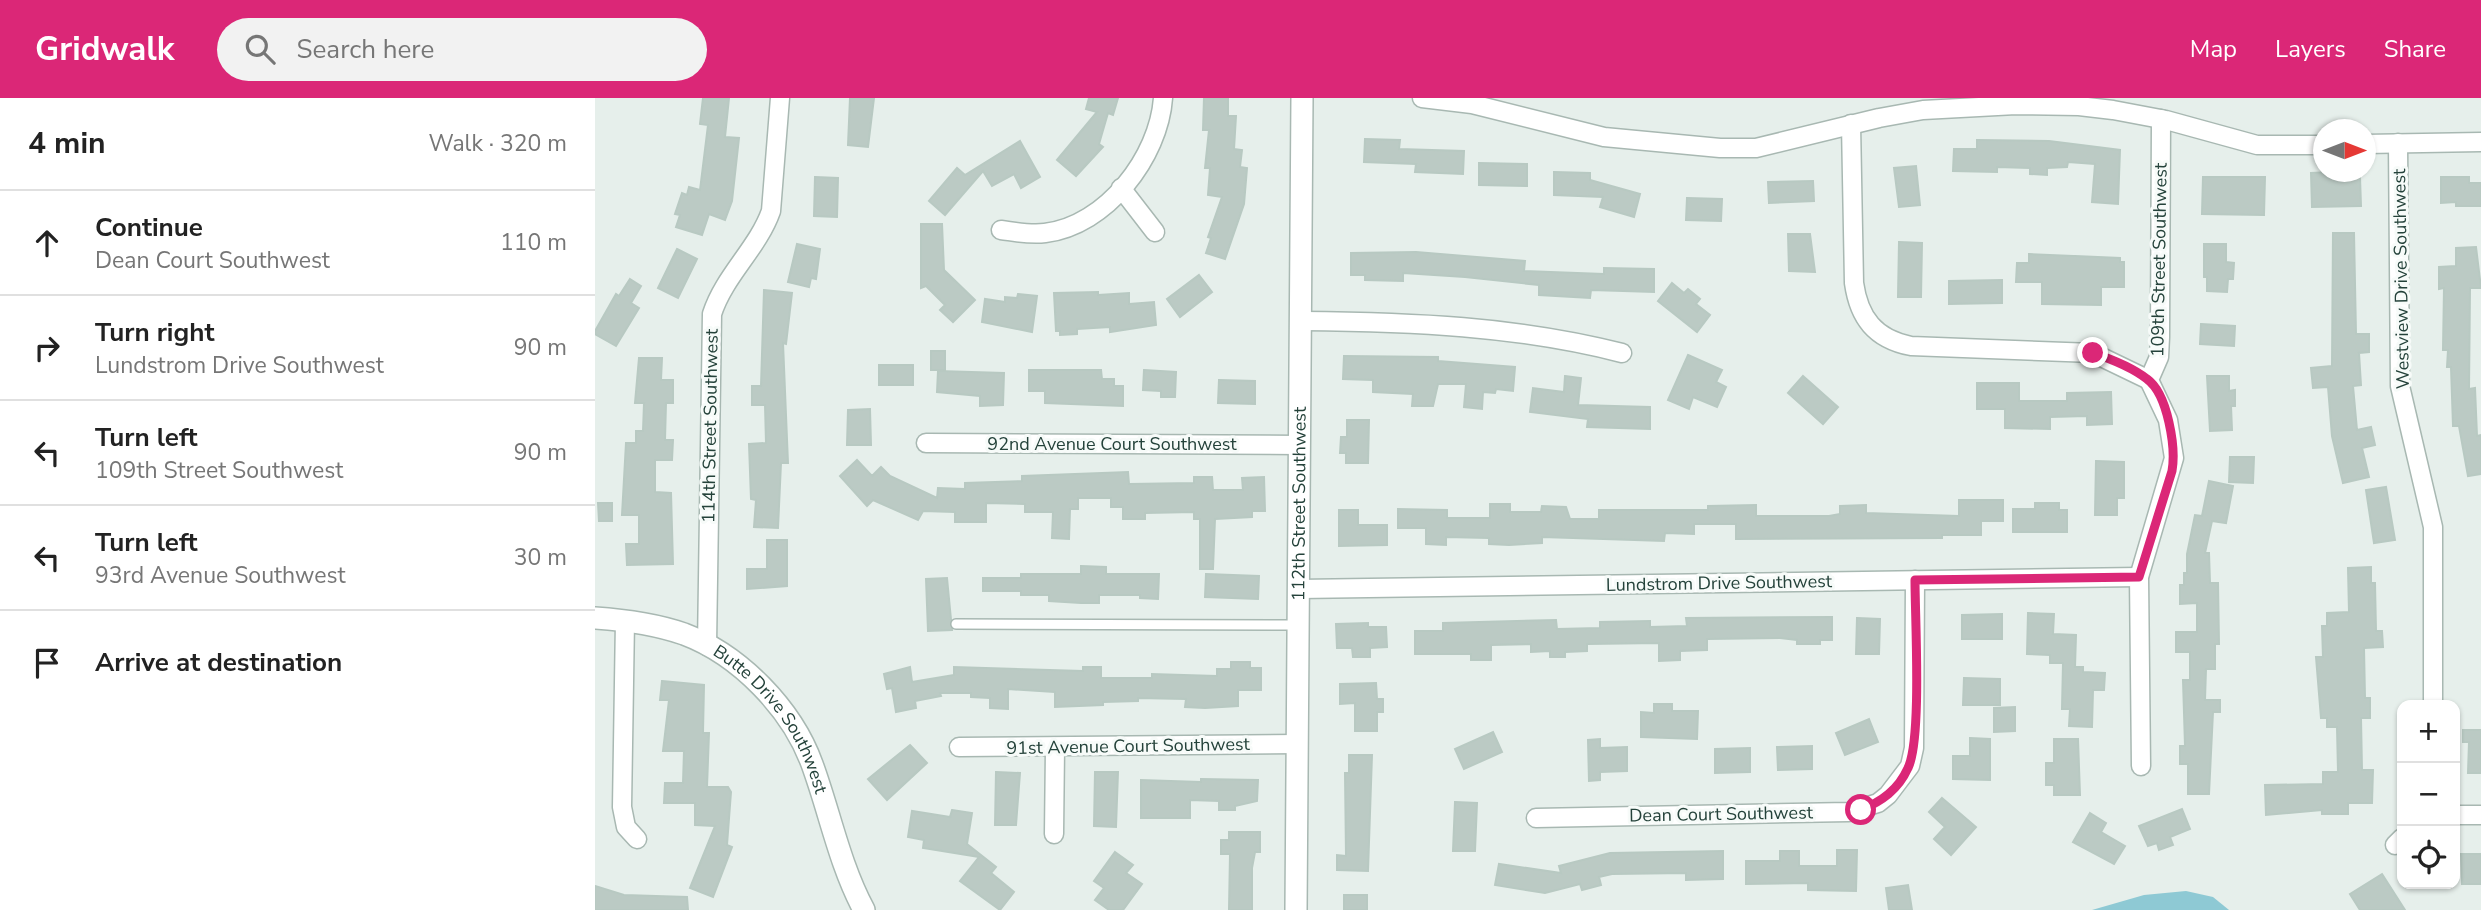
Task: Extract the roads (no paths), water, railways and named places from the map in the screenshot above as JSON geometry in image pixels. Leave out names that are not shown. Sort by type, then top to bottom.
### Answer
[{"type":"street","name":"114th Street Southwest","points":[[707,646],[712,314],[717,297],[766,225],[771,211],[780,98]]},
{"type":"street","points":[[1002,230],[1048,233],[1071,225],[1104,206],[1146,155],[1156,130],[1163,98]]},
{"type":"street","name":"112th Street Southwest","points":[[1296,910],[1302,98]]},
{"type":"street","points":[[1422,98],[1472,104],[1604,137],[1720,148],[1756,148],[1851,124],[1923,110],[2016,105],[2079,106],[2161,119],[2257,145],[2313,145]]},
{"type":"street","name":"109th Street Southwest","points":[[2141,766],[2139,577],[2174,458],[2168,420],[2149,380],[2159,358],[2160,337],[2161,119]]},
{"type":"street","points":[[1851,124],[1852,251],[1857,302],[1871,327],[1897,343],[2093,353],[2149,380]]},
{"type":"street","points":[[2376,144],[2481,142]]},
{"type":"street","name":"Westview Drive Southwest","points":[[2399,143],[2400,386],[2433,527],[2433,700]]},
{"type":"street","points":[[1121,188],[1154,232]]},
{"type":"street","points":[[1301,321],[1473,327],[1540,336],[1622,353]]},
{"type":"street","name":"92nd Avenue Court Southwest","points":[[926,443],[1299,445]]},
{"type":"street","name":"Lundstrom Drive Southwest","points":[[1299,589],[2139,577]]},
{"type":"street","name":"Dean Court Southwest","points":[[1535,818],[1849,812],[1878,803],[1901,782],[1914,748],[1915,580]]},
{"type":"street","name":"Butte Drive Southwest","points":[[595,618],[625,620],[685,635],[729,660],[771,697],[799,736],[811,763],[843,866],[864,910]]},
{"type":"street","points":[[625,620],[622,807],[626,827],[638,839]]},
{"type":"street","name":"91st Avenue Court Southwest","points":[[959,747],[1297,744]]},
{"type":"street","points":[[1054,834],[1055,748]]},
{"type":"street","points":[[2460,815],[2481,815]]},
{"type":"lane","points":[[956,624],[1299,625]]},
{"type":"water","points":[[2186,891],[2213,897],[2229,910],[2092,910],[2144,895]]}]
